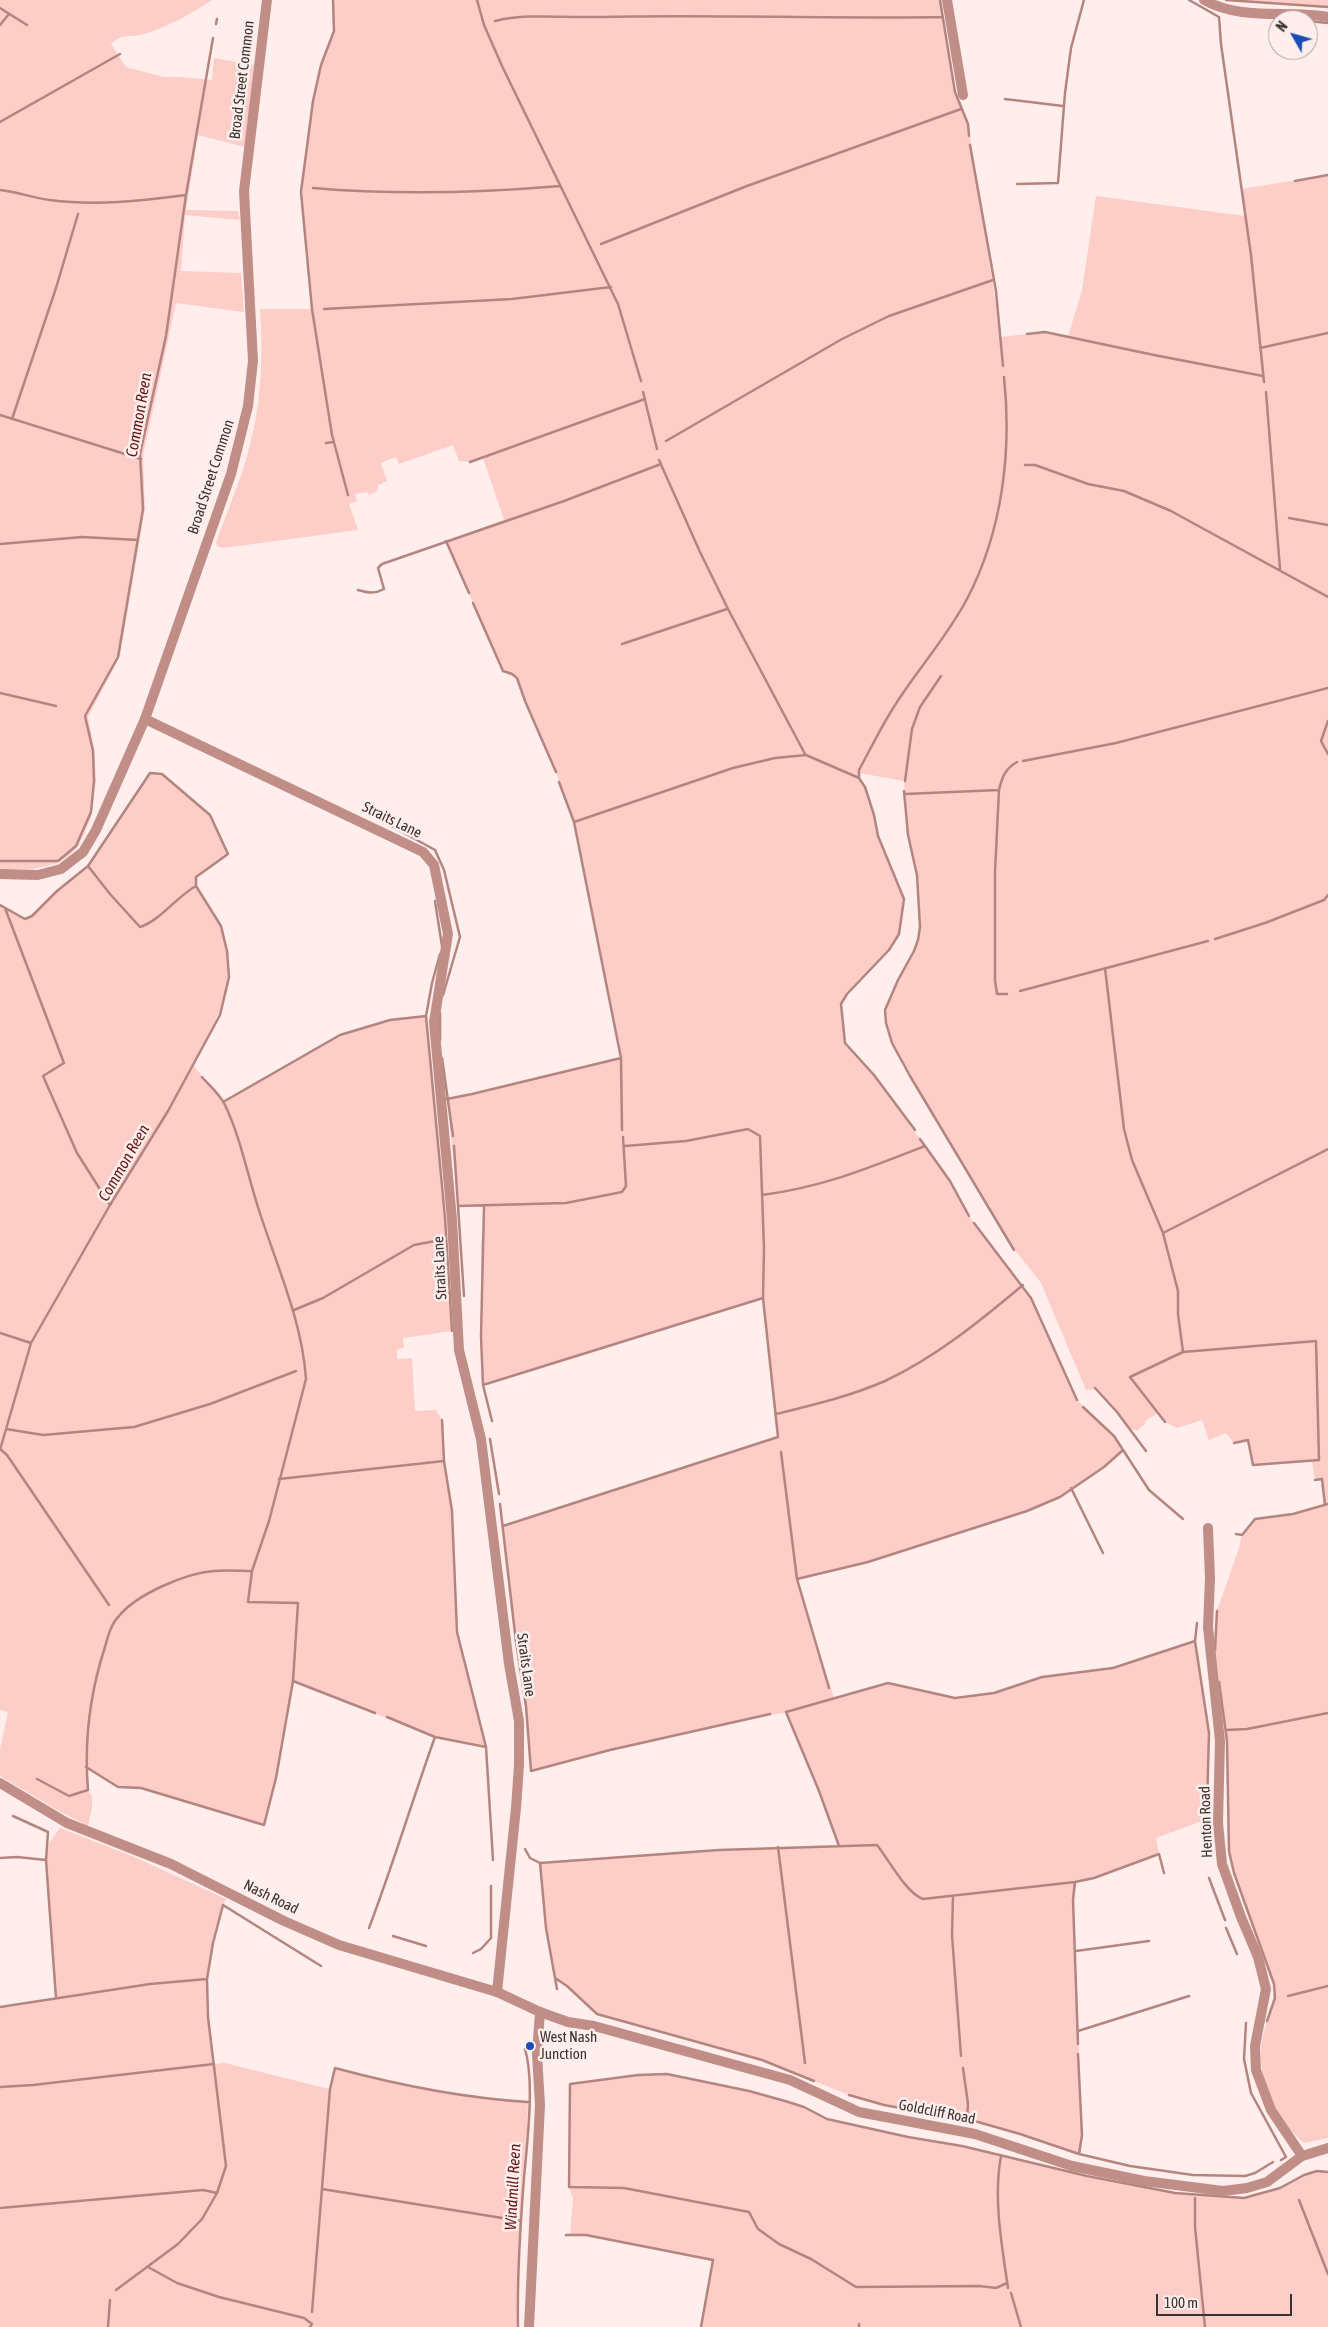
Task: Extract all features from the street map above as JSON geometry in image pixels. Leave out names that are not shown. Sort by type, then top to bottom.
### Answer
[{"type":"street","name":"Broad Street Common","points":[[0,874],[38,875],[61,869],[83,852],[96,830],[145,719],[231,474],[248,406],[253,361],[244,191],[267,0]]},
{"type":"street","points":[[947,0],[963,95]]},
{"type":"street","points":[[1204,0],[1214,6],[1236,12],[1307,14],[1328,17]]},
{"type":"street","name":"Straits Lane","points":[[145,719],[423,852],[434,866],[448,934],[434,1022],[452,1220],[459,1350],[481,1439],[509,1664],[519,1721],[519,1765],[516,1808],[497,1992]]},
{"type":"street","name":"Henton Road","points":[[1208,1528],[1210,1578],[1209,1655],[1220,1741],[1218,1823],[1222,1864],[1258,1957],[1266,1989],[1255,2046],[1256,2070],[1271,2110],[1302,2156]]},
{"type":"street","name":"Nash Road","points":[[0,1783],[67,1823],[171,1864],[284,1921],[339,1945],[497,1992],[540,2012]]},
{"type":"street","points":[[529,2327],[540,2105],[537,2054],[540,2012]]},
{"type":"street","name":"Goldcliff Road","points":[[540,2012],[568,2022],[594,2026],[790,2080],[859,2112],[975,2134],[1072,2166],[1144,2181],[1223,2190],[1247,2188],[1267,2182],[1302,2156],[1328,2148]]},
{"type":"shaded area","points":[[0,0],[212,0],[162,28],[144,34],[123,37],[111,44],[126,67],[164,77],[212,80],[214,58],[254,65],[245,147],[198,135],[186,210],[238,211],[240,220],[185,215],[181,271],[241,273],[244,312],[176,303],[143,456],[145,508],[120,656],[88,717],[94,747],[96,780],[91,818],[79,845],[69,856],[55,864],[34,869],[0,870]]},
{"type":"shaded area","points":[[333,0],[940,0],[955,92],[968,124],[1001,337],[1045,332],[1068,337],[1082,290],[1096,196],[1245,216],[1241,189],[1328,175],[1328,2138],[1304,2143],[1284,2122],[1269,2095],[1264,2080],[1261,2050],[1273,1997],[1274,1984],[1234,1873],[1229,1851],[1227,1741],[1215,1657],[1217,1611],[1242,1535],[1255,1519],[1293,1514],[1325,1505],[1322,1479],[1315,1480],[1312,1461],[1253,1465],[1248,1440],[1234,1443],[1226,1433],[1209,1440],[1202,1420],[1177,1428],[1165,1422],[1158,1413],[1145,1421],[1145,1424],[1137,1431],[1132,1430],[1096,1389],[1086,1390],[1041,1283],[1005,1237],[892,1043],[886,1023],[885,1010],[898,980],[914,951],[920,927],[917,875],[908,835],[904,781],[859,773],[859,778],[865,787],[874,815],[878,836],[904,899],[899,934],[889,950],[847,994],[841,1004],[845,1043],[874,1075],[950,1181],[969,1216],[1031,1298],[1077,1400],[1114,1436],[1123,1450],[1104,1467],[1060,1497],[1027,1511],[868,1562],[797,1580],[834,1698],[888,1683],[955,1698],[994,1693],[1042,1677],[1113,1668],[1195,1641],[1209,1733],[1208,1819],[1156,1838],[1159,1854],[1075,1883],[1073,1900],[1082,2135],[1079,2154],[978,2122],[884,2105],[849,2095],[762,2060],[597,2014],[567,1986],[555,1978],[546,1928],[540,1863],[719,1850],[839,1846],[819,1791],[786,1712],[610,1750],[531,1771],[503,1526],[778,1437],[762,1298],[483,1385],[481,1248],[484,1207],[458,1206],[447,1099],[621,1057],[574,822],[556,772],[517,679],[512,674],[503,671],[446,541],[504,520],[483,458],[470,462],[459,461],[453,445],[399,464],[396,457],[381,463],[387,481],[378,485],[377,491],[369,495],[367,492],[355,494],[357,501],[349,504],[358,530],[223,548],[217,546],[216,542],[250,446],[256,417],[261,370],[260,309],[312,309],[303,222],[302,179],[313,101],[321,65],[333,31]]},
{"type":"shaded area","points":[[1226,0],[1328,0],[1328,7],[1319,5]]},
{"type":"shaded area","points":[[150,773],[162,774],[210,815],[228,854],[196,877],[201,896],[217,918],[222,929],[228,960],[228,976],[221,1007],[193,1065],[223,1102],[340,1035],[390,1020],[426,1016],[429,1039],[445,1218],[452,1331],[403,1338],[404,1348],[397,1349],[397,1359],[412,1358],[415,1411],[436,1410],[442,1420],[444,1461],[452,1511],[457,1632],[486,1747],[435,1737],[293,1681],[276,1778],[264,1825],[141,1788],[118,1787],[86,1767],[88,1790],[92,1796],[92,1808],[88,1826],[0,1776],[0,1750],[8,1712],[0,1710],[0,905],[25,919],[32,916],[57,891],[88,866]]},
{"type":"shaded area","points":[[60,1828],[132,1856],[226,1899],[213,1939],[208,1980],[209,2022],[214,2064],[225,2063],[329,2089],[335,2068],[431,2090],[528,2102],[518,2327],[0,2327],[0,2007],[17,2006],[56,1998],[46,1860],[49,1843]]},
{"type":"shaded area","points":[[667,2074],[749,2091],[785,2101],[804,2107],[827,2119],[908,2137],[962,2146],[1087,2176],[1175,2193],[1244,2198],[1280,2188],[1304,2174],[1317,2171],[1328,2172],[1328,2327],[701,2327],[713,2260],[586,2235],[570,2235],[573,2198],[569,2187],[570,2084],[638,2075]]},
{"type":"waterway","points":[[333,0],[334,31],[321,65],[313,101],[301,192],[312,309],[332,435],[348,495]]},
{"type":"waterway","points":[[477,0],[484,25],[502,66],[618,304],[641,381]]},
{"type":"waterway","points":[[940,0],[955,92],[968,124],[969,136]]},
{"type":"waterway","points":[[1017,184],[1058,183],[1065,93],[1071,48],[1084,0]]},
{"type":"waterway","points":[[1189,0],[1219,17],[1221,44],[1251,255],[1264,382]]},
{"type":"waterway","points":[[1226,0],[1328,7]]},
{"type":"waterway","points":[[0,8],[27,25]]},
{"type":"waterway","points":[[0,25],[9,14]]},
{"type":"waterway","points":[[495,21],[533,16],[943,17]]},
{"type":"waterway","points":[[216,24],[217,19]]},
{"type":"waterway","points":[[1318,22],[1328,23]]},
{"type":"waterway","name":"Common Reen","points":[[0,861],[58,861],[76,846],[91,812],[94,781],[93,751],[85,716],[118,657],[143,509],[140,454],[166,336],[186,195],[213,38]]},
{"type":"waterway","points":[[0,122],[120,54]]},
{"type":"waterway","points":[[1005,99],[1063,106]]},
{"type":"waterway","points":[[601,244],[747,186],[961,109]]},
{"type":"waterway","points":[[970,145],[996,291],[1003,366]]},
{"type":"waterway","points":[[1295,181],[1328,175]]},
{"type":"waterway","points":[[313,188],[375,192],[436,192],[560,186]]},
{"type":"waterway","points":[[0,190],[44,199],[84,203],[135,201],[186,195]]},
{"type":"waterway","points":[[12,419],[56,288],[78,214]]},
{"type":"waterway","points":[[666,441],[842,339],[889,316],[993,280]]},
{"type":"waterway","points":[[324,309],[512,299],[611,287]]},
{"type":"waterway","points":[[1027,334],[1045,332],[1263,376]]},
{"type":"waterway","points":[[1260,348],[1328,333]]},
{"type":"waterway","points":[[859,778],[859,770],[888,717],[910,682],[959,614],[989,547],[1002,491],[1005,463],[1007,434],[1004,377]]},
{"type":"waterway","points":[[643,392],[657,449]]},
{"type":"waterway","points":[[1266,392],[1280,569]]},
{"type":"waterway","points":[[470,462],[645,399]]},
{"type":"waterway","points":[[0,415],[141,459]]},
{"type":"waterway","points":[[326,443],[333,442]]},
{"type":"waterway","points":[[659,460],[728,609],[805,754]]},
{"type":"waterway","points":[[358,590],[378,592],[384,589],[378,568],[382,564],[564,501],[661,464]]},
{"type":"waterway","points":[[1025,465],[1035,465],[1088,484],[1124,491],[1171,511],[1328,597]]},
{"type":"waterway","points":[[1289,518],[1328,525]]},
{"type":"waterway","points":[[0,544],[82,537],[138,540]]},
{"type":"waterway","points":[[446,541],[469,593]]},
{"type":"waterway","points":[[473,603],[503,671],[517,678],[556,772]]},
{"type":"waterway","points":[[622,644],[727,609]]},
{"type":"waterway","points":[[905,781],[912,729],[920,707],[941,676]]},
{"type":"waterway","points":[[1023,761],[1116,743],[1328,688]]},
{"type":"waterway","points":[[0,693],[56,706]]},
{"type":"waterway","points":[[1328,721],[1321,741],[1328,754]]},
{"type":"waterway","points":[[574,822],[733,768],[775,758],[806,755],[859,778],[865,787],[874,815],[878,836],[904,899],[899,934],[889,950],[847,994],[841,1004],[845,1043],[874,1075],[915,1130]]},
{"type":"waterway","points":[[1007,994],[997,994],[995,980],[995,872],[999,790],[1005,774],[1017,762]]},
{"type":"waterway","name":"Common Reen","points":[[0,905],[25,919],[32,916],[57,891],[88,866],[150,773],[162,774],[210,815],[228,854],[196,877],[196,886],[221,926],[227,951],[229,977],[220,1015],[168,1111],[110,1205],[31,1343],[0,1450]]},
{"type":"waterway","points":[[559,782],[574,822],[621,1058],[622,1130]]},
{"type":"waterway","points":[[905,794],[999,790]]},
{"type":"waterway","points":[[904,791],[908,835],[917,875],[920,927],[914,951],[898,980],[885,1010],[886,1023],[892,1043],[910,1076],[1014,1250]]},
{"type":"waterway","points":[[377,818],[435,850],[444,870],[460,937],[443,995]]},
{"type":"waterway","points":[[88,866],[140,927],[162,914],[196,886]]},
{"type":"waterway","points":[[1215,939],[1265,923],[1324,900],[1328,895]]},
{"type":"waterway","points":[[435,901],[442,946]]},
{"type":"waterway","points":[[5,908],[64,1063],[43,1076],[77,1153],[110,1205]]},
{"type":"waterway","points":[[1020,991],[1208,941]]},
{"type":"waterway","points":[[440,954],[426,1016],[445,1218],[452,1331]]},
{"type":"waterway","points":[[1105,968],[1124,1129],[1132,1160],[1163,1233],[1178,1291],[1178,1314],[1183,1352]]},
{"type":"waterway","points":[[440,1013],[440,1040]]},
{"type":"waterway","points":[[223,1102],[340,1035],[390,1020],[426,1016]]},
{"type":"waterway","points":[[442,1058],[453,1136]]},
{"type":"waterway","points":[[447,1099],[621,1058]]},
{"type":"waterway","points":[[86,1767],[118,1787],[141,1788],[264,1825],[276,1778],[293,1681],[298,1603],[248,1602],[252,1571],[269,1521],[306,1379],[303,1357],[299,1334],[287,1291],[257,1204],[234,1127],[224,1103],[202,1077]]},
{"type":"waterway","points":[[503,1526],[778,1437],[763,1298],[764,1249],[760,1136],[748,1129],[686,1141],[625,1146]]},
{"type":"waterway","points":[[458,1206],[566,1203],[622,1192],[626,1186],[623,1137]]},
{"type":"waterway","points":[[920,1139],[950,1181],[969,1216]]},
{"type":"waterway","points":[[454,1146],[464,1296]]},
{"type":"waterway","points":[[762,1195],[826,1182],[925,1146]]},
{"type":"waterway","points":[[1163,1233],[1328,1149]]},
{"type":"waterway","points":[[484,1207],[481,1336],[483,1385],[492,1421]]},
{"type":"waterway","points":[[974,1223],[1031,1298],[1077,1400]]},
{"type":"waterway","points":[[294,1310],[323,1298],[414,1245],[446,1239]]},
{"type":"waterway","points":[[776,1414],[818,1404],[885,1381],[940,1350],[1023,1285]]},
{"type":"waterway","points":[[483,1385],[763,1298]]},
{"type":"waterway","points":[[0,1333],[31,1343]]},
{"type":"waterway","points":[[1165,1422],[1130,1377],[1183,1352],[1316,1341],[1319,1460],[1253,1465],[1248,1440],[1234,1443]]},
{"type":"waterway","points":[[6,1429],[43,1435],[134,1427],[210,1404],[296,1371]]},
{"type":"waterway","points":[[1095,1388],[1117,1412],[1146,1451]]},
{"type":"waterway","points":[[1083,1407],[1114,1436],[1149,1490],[1183,1519]]},
{"type":"waterway","points":[[442,1420],[444,1461],[452,1511],[457,1632],[486,1747],[493,1860]]},
{"type":"waterway","points":[[490,1439],[499,1494]]},
{"type":"waterway","points":[[0,1449],[7,1455],[109,1605]]},
{"type":"waterway","points":[[797,1579],[868,1562],[1027,1511],[1060,1497],[1104,1467],[1123,1450]]},
{"type":"waterway","points":[[781,1452],[797,1579],[829,1688]]},
{"type":"waterway","points":[[279,1479],[444,1461]]},
{"type":"waterway","points":[[1315,1480],[1322,1479],[1325,1505]]},
{"type":"waterway","points":[[1071,1488],[1103,1553]]},
{"type":"waterway","points":[[500,1504],[516,1642],[526,1706],[531,1771],[610,1750],[770,1714]]},
{"type":"waterway","points":[[1236,1534],[1242,1535],[1255,1519],[1293,1514],[1328,1504]]},
{"type":"waterway","points":[[37,1779],[69,1796],[88,1790],[89,1718],[95,1682],[110,1630],[116,1619],[127,1608],[150,1593],[176,1580],[214,1571],[252,1571]]},
{"type":"waterway","points":[[1215,1650],[1217,1611]]},
{"type":"waterway","points":[[1197,1623],[1195,1641],[1209,1733],[1207,1807]]},
{"type":"waterway","points":[[839,1846],[819,1791],[786,1712],[888,1683],[955,1698],[994,1693],[1042,1677],[1113,1668],[1195,1641]]},
{"type":"waterway","points":[[293,1681],[375,1713]]},
{"type":"waterway","points":[[1219,1682],[1227,1741],[1229,1851],[1234,1873],[1274,1984],[1275,1998],[1267,2021]]},
{"type":"waterway","points":[[1226,1730],[1247,1729],[1328,1713]]},
{"type":"waterway","points":[[387,1717],[435,1737],[486,1747]]},
{"type":"waterway","points":[[369,1928],[435,1737]]},
{"type":"waterway","points":[[13,1816],[48,1832],[46,1860],[56,1998]]},
{"type":"waterway","points":[[525,1849],[530,1858],[540,1863],[719,1850],[877,1845],[904,1883],[917,1896],[923,1899],[1075,1882],[1094,1878],[1159,1854],[1164,1873]]},
{"type":"waterway","points":[[778,1847],[805,2063]]},
{"type":"waterway","points":[[0,1858],[17,1857],[46,1860]]},
{"type":"waterway","points":[[540,1863],[546,1928],[557,1989]]},
{"type":"waterway","points":[[1209,1878],[1225,1920]]},
{"type":"waterway","points":[[1075,1882],[1073,1900],[1078,2044]]},
{"type":"waterway","points":[[473,1953],[481,1949],[491,1938],[491,1886]]},
{"type":"waterway","points":[[953,1896],[952,1935],[961,2056]]},
{"type":"waterway","points":[[116,2290],[178,2244],[202,2219],[217,2193],[226,2166],[208,2017],[207,1979],[213,1943],[223,1905],[321,1966]]},
{"type":"waterway","points":[[1226,1928],[1237,1954]]},
{"type":"waterway","points":[[393,1936],[426,1946]]},
{"type":"waterway","points":[[1076,1951],[1149,1941]]},
{"type":"waterway","points":[[555,1978],[567,1986],[597,2014],[762,2060],[814,2081]]},
{"type":"waterway","points":[[0,2007],[150,1984],[207,1979]]},
{"type":"waterway","points":[[1288,1996],[1328,1986]]},
{"type":"waterway","points":[[1078,2031],[1189,1996]]},
{"type":"waterway","points":[[1246,2023],[1244,2059],[1251,2093],[1286,2157],[1281,2160]]},
{"type":"waterway","name":"Windmill Reen","points":[[518,2327],[519,2252],[530,2095],[525,2049]]},
{"type":"waterway","points":[[1078,2054],[1082,2135],[1079,2154]]},
{"type":"waterway","points":[[0,2087],[33,2085],[214,2064]]},
{"type":"waterway","points":[[312,2312],[330,2089],[335,2068],[431,2090],[528,2102]]},
{"type":"waterway","points":[[963,2068],[968,2104],[967,2121]]},
{"type":"waterway","points":[[1007,2283],[996,2288],[979,2286],[856,2287],[811,2259],[779,2244],[758,2229],[749,2212],[624,2188],[569,2187],[570,2084],[638,2075],[667,2074],[749,2091],[785,2101],[804,2107],[827,2119],[908,2137],[962,2146],[1087,2176],[1175,2193],[1244,2198],[1280,2188],[1304,2175],[1317,2171],[1328,2172]]},
{"type":"waterway","points":[[849,2095],[884,2105],[978,2122],[1079,2154],[1130,2166],[1193,2175],[1245,2176],[1255,2173],[1273,2162]]},
{"type":"waterway","points":[[1001,2156],[998,2206],[1008,2288]]},
{"type":"waterway","points":[[322,2189],[521,2221]]},
{"type":"waterway","points":[[0,2208],[203,2190],[217,2193]]},
{"type":"waterway","points":[[1195,2198],[1195,2227],[1205,2327]]},
{"type":"waterway","points":[[1299,2200],[1328,2274]]},
{"type":"waterway","points":[[566,2235],[586,2235],[713,2260],[701,2327]]},
{"type":"waterway","points":[[148,2267],[177,2283],[219,2297],[304,2318],[312,2324],[310,2327]]},
{"type":"waterway","points":[[1011,2293],[1021,2327]]},
{"type":"waterway","points":[[108,2327],[110,2300]]},
{"type":"place","name":"West Nash Junction","points":[[530,2046]]}]
